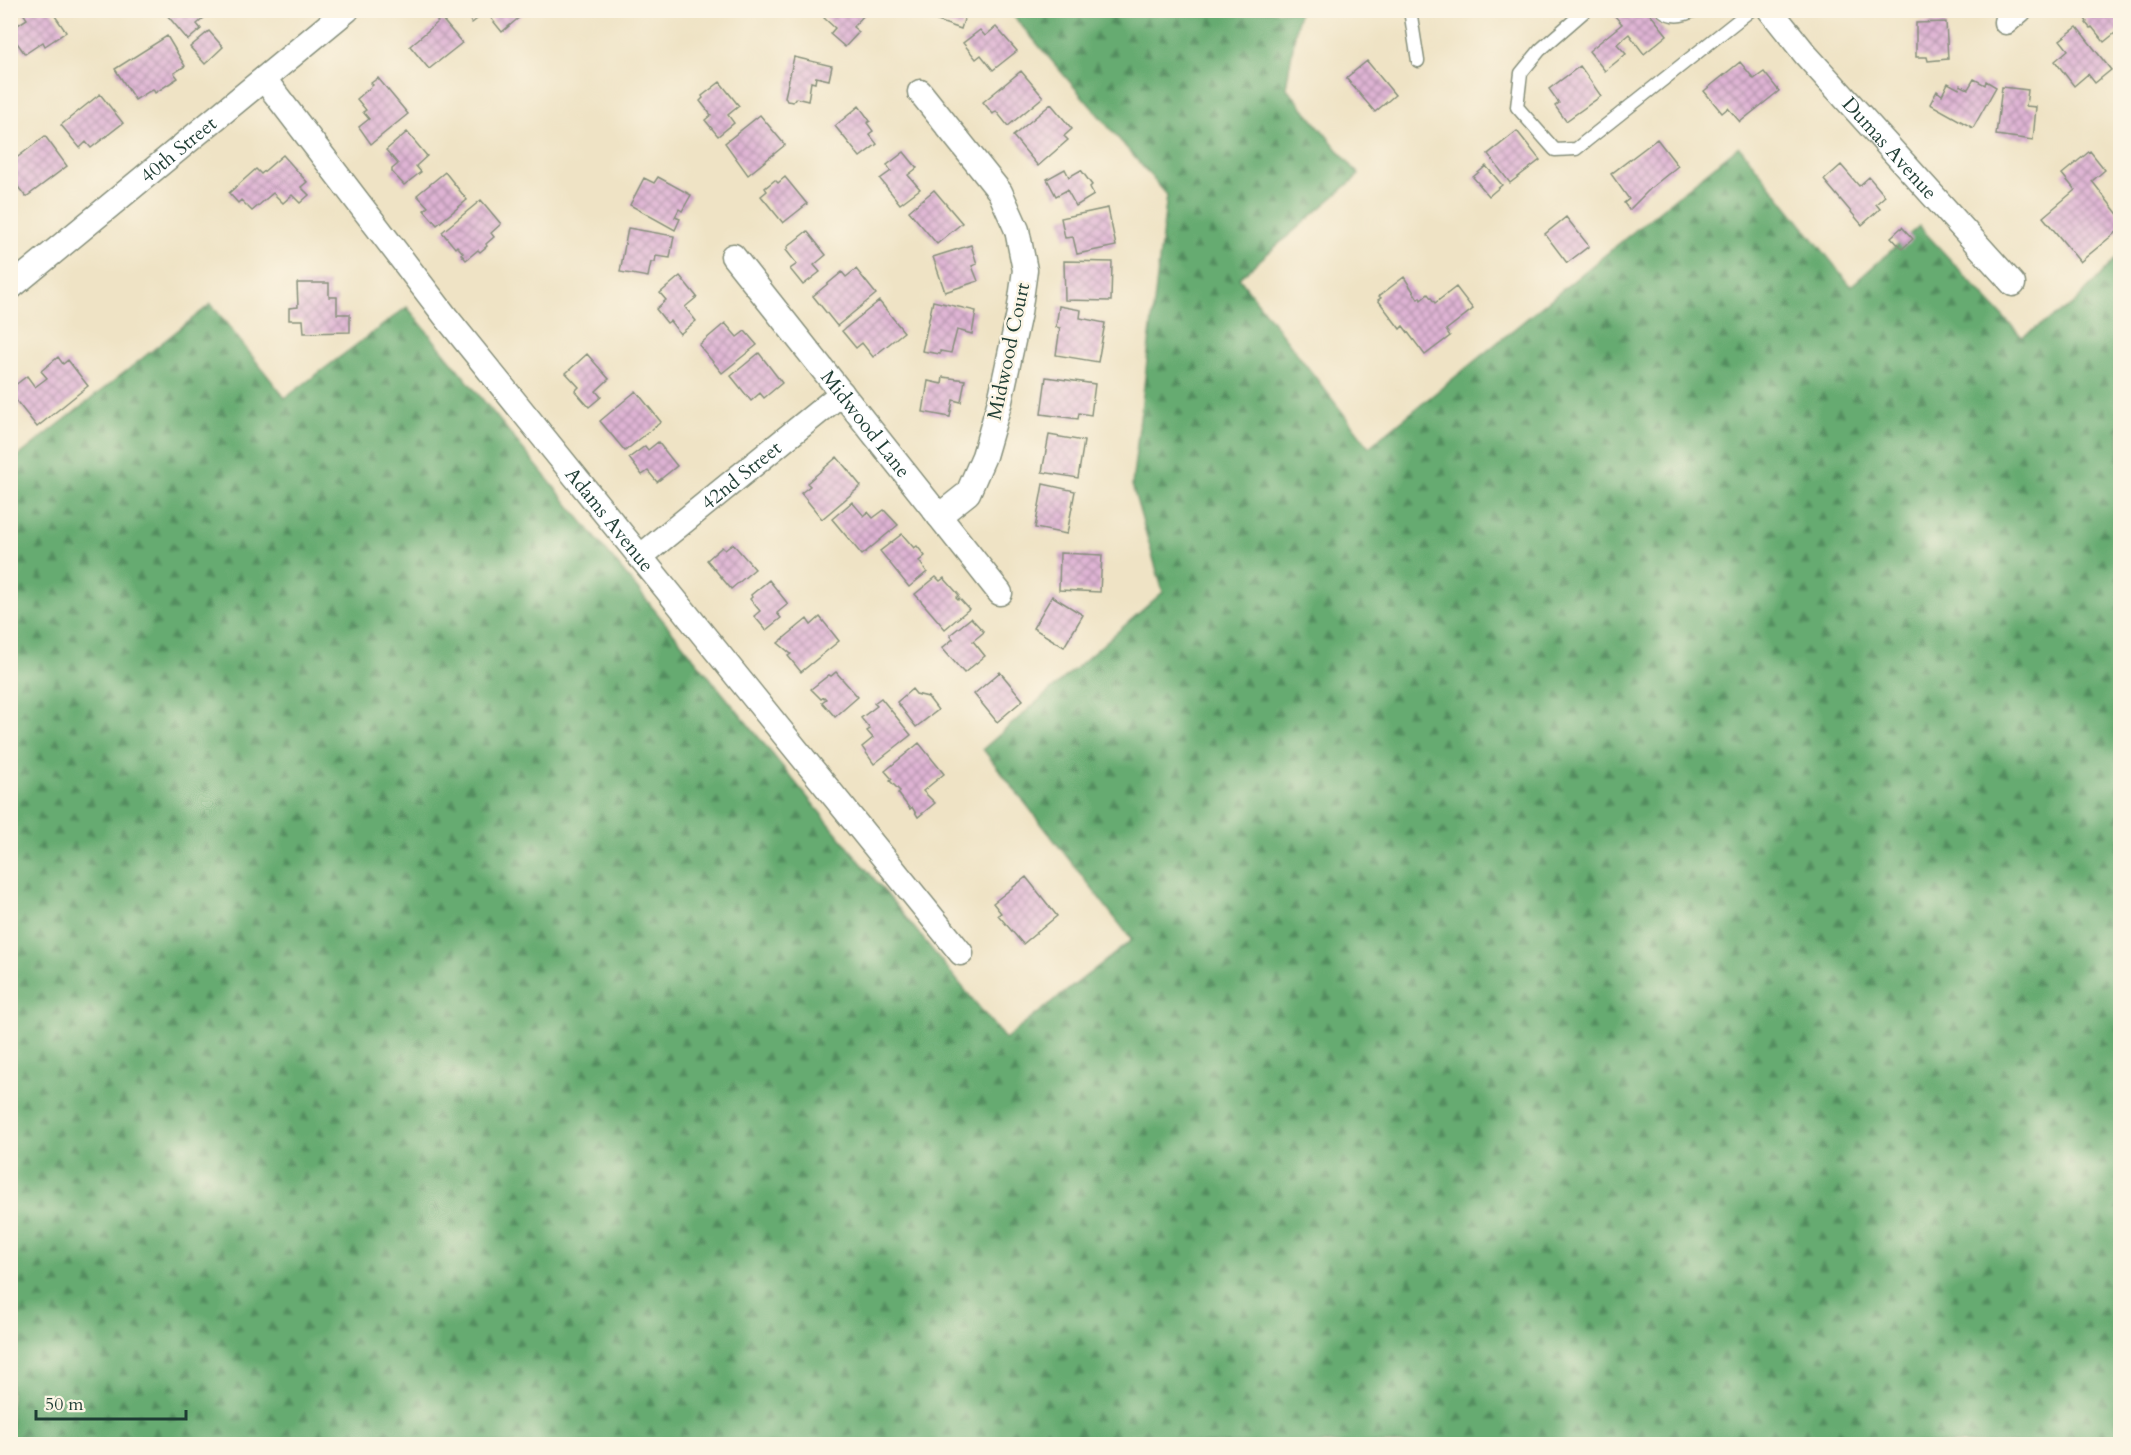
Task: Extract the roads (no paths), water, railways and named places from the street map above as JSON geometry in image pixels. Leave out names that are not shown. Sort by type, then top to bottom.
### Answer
[{"type":"street","name":"40th Street","points":[[10,288],[346,10]]},
{"type":"street","name":"Dumas Avenue","points":[[1770,10],[1806,55],[2013,284]]},
{"type":"street","name":"Adams Avenue","points":[[264,79],[446,317],[961,953]]},
{"type":"street","name":"Midwood Court","points":[[920,92],[1000,192],[1017,230],[1025,270],[1019,313],[1000,401],[984,456],[968,493],[939,516]]},
{"type":"street","name":"Midwood Lane","points":[[733,256],[1000,593]]},
{"type":"street","name":"42nd Street","points":[[640,557],[842,393]]},
{"type":"lane","points":[[1410,10],[1418,61]]},
{"type":"lane","points":[[1586,10],[1540,50],[1521,73],[1517,107],[1555,150],[1576,149],[1751,10]]},
{"type":"lane","points":[[1662,10],[1667,14],[1684,15],[1695,10]]}]
